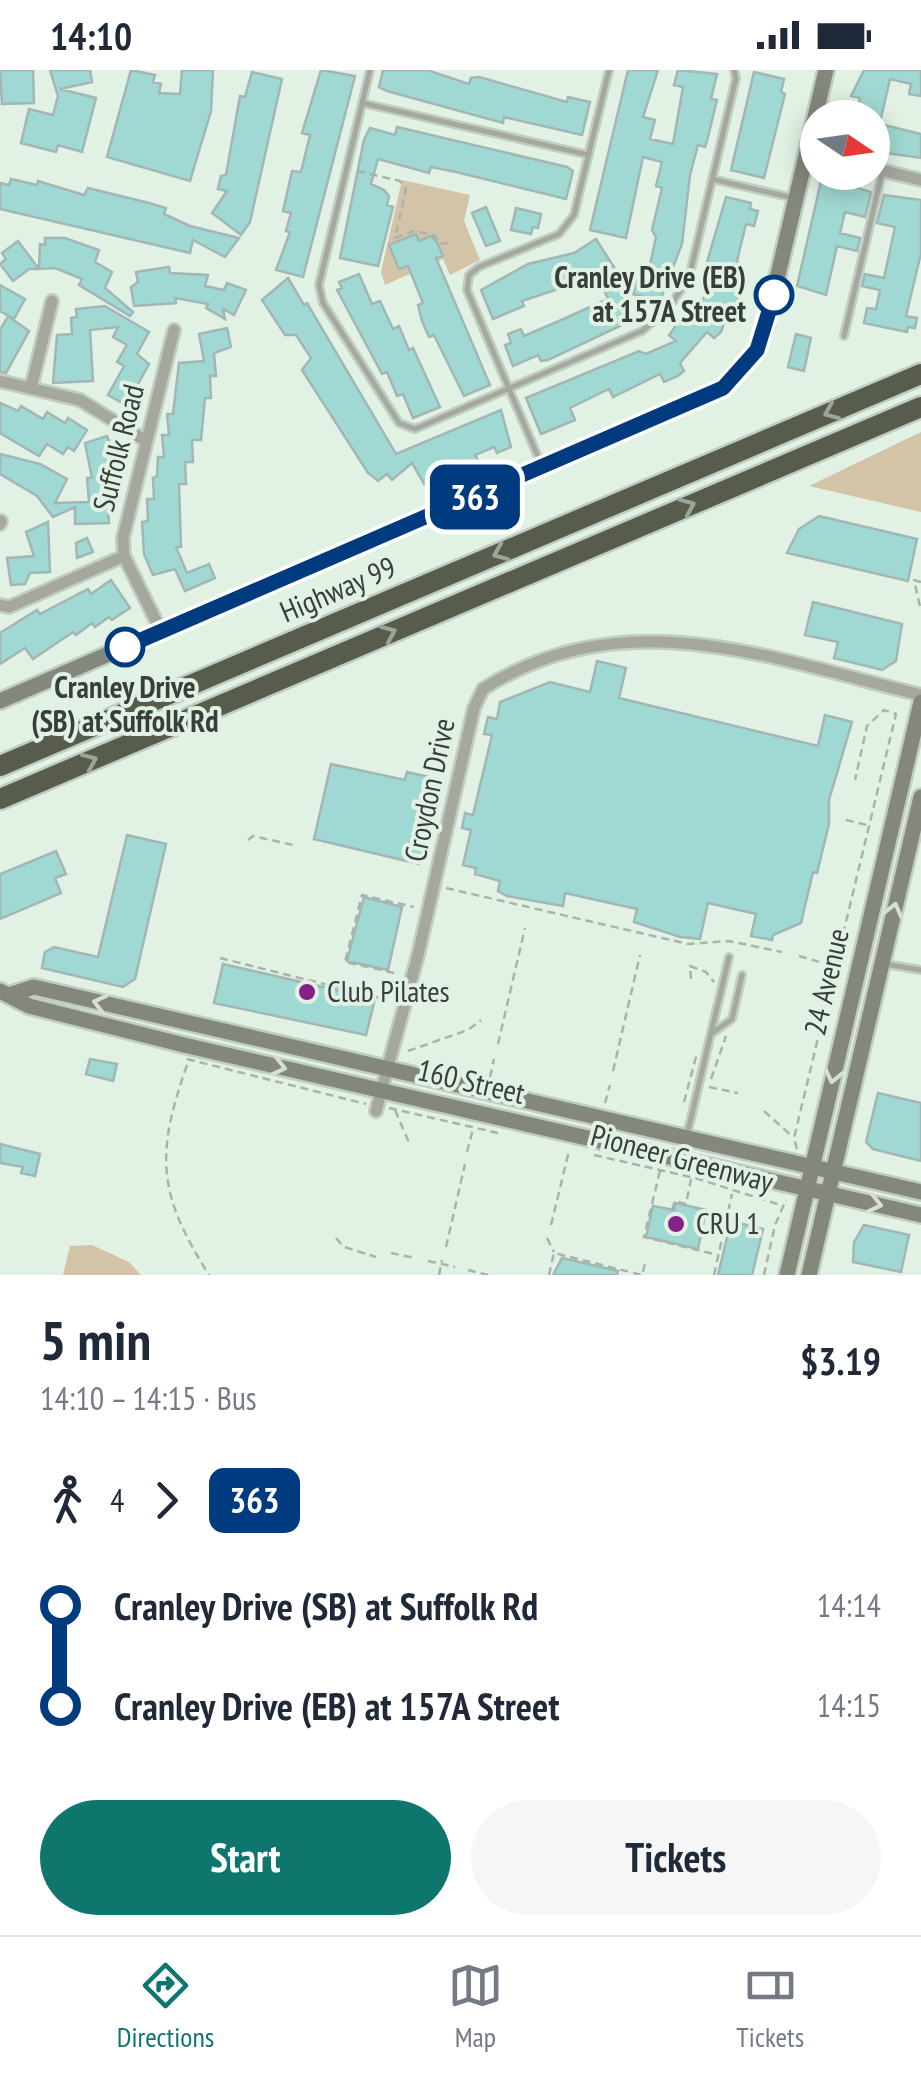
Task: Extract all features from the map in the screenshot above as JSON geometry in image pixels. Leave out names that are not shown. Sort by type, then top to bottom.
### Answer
[{"type":"highway","name":"Highway 99","points":[[0,766],[921,374]]},
{"type":"highway","name":"Highway 99","points":[[0,799],[921,407]]},
{"type":"street","points":[[821,100],[826,70]]},
{"type":"street","points":[[890,173],[921,180]]},
{"type":"street","points":[[0,701],[674,413],[723,388],[739,375],[757,350],[800,187]]},
{"type":"street","points":[[31,388],[52,301]]},
{"type":"street","name":"Suffolk Road","points":[[161,632],[124,556],[123,538],[174,330]]},
{"type":"street","points":[[0,381],[80,400],[146,441]]},
{"type":"street","points":[[0,605],[9,607],[124,556]]},
{"type":"street","name":"Croydon Drive","points":[[376,1111],[418,955],[474,708],[483,689],[584,646],[660,639],[700,643],[921,699]]},
{"type":"street","name":"24 Avenue","points":[[787,1275],[921,699]]},
{"type":"street","name":"24 Avenue","points":[[809,1275],[921,797]]},
{"type":"street","points":[[873,906],[876,952],[882,963]]},
{"type":"street","name":"160 Street","points":[[6,993],[34,987],[921,1192]]},
{"type":"street","name":"160 Street","points":[[6,993],[30,1006],[921,1215]]},
{"type":"lane","points":[[370,70],[319,284],[323,303],[399,424],[415,429],[642,331],[668,309],[690,278],[736,78],[734,70]]},
{"type":"lane","points":[[543,468],[468,290],[469,275],[479,267],[560,234],[574,214],[609,70]]},
{"type":"lane","points":[[362,103],[589,155]]},
{"type":"lane","points":[[712,179],[796,198]]},
{"type":"lane","points":[[844,336],[874,190]]},
{"type":"lane","points":[[686,1138],[729,957]]},
{"type":"lane","points":[[882,963],[921,970]]},
{"type":"lane","points":[[711,1034],[732,1019],[742,975]]},
{"type":"path","points":[[355,171],[400,182],[406,189],[395,238],[414,231],[434,235],[440,244],[453,242]]},
{"type":"path","points":[[921,582],[914,580],[912,588],[921,611]]},
{"type":"path","name":"Pioneer Greenway","points":[[798,1142],[794,1138],[896,714],[884,710],[867,726],[855,780]]},
{"type":"path","points":[[846,820],[869,825]]},
{"type":"path","points":[[248,840],[253,836],[293,845]]},
{"type":"path","points":[[446,888],[644,936],[688,944],[729,941],[782,952]]},
{"type":"path","points":[[394,973],[345,962],[362,895],[416,908]]},
{"type":"path","points":[[498,1044],[525,928]]},
{"type":"path","points":[[754,954],[756,947]]},
{"type":"path","points":[[613,1071],[640,955]]},
{"type":"path","points":[[799,956],[834,966]]},
{"type":"path","points":[[220,958],[388,1000]]},
{"type":"path","points":[[691,980],[690,966],[706,972],[714,984]]},
{"type":"path","points":[[408,1051],[468,1030],[481,1020]]},
{"type":"path","points":[[705,1094],[720,1041],[730,1032]]},
{"type":"path","points":[[683,1113],[699,1048]]},
{"type":"path","points":[[490,1079],[494,1058]]},
{"type":"path","points":[[188,1062],[164,1161],[174,1217],[209,1275]]},
{"type":"path","points":[[604,1105],[610,1085]]},
{"type":"path","points":[[708,1086],[738,1093]]},
{"type":"path","points":[[410,1145],[392,1109],[504,1134]]},
{"type":"path","points":[[764,1111],[794,1138]]},
{"type":"path","points":[[467,1152],[473,1127]]},
{"type":"path","points":[[551,1225],[569,1149]]},
{"type":"path","name":"Pioneer Greenway","points":[[588,1154],[692,1178],[732,1194],[785,1207],[775,1225],[764,1275]]},
{"type":"path","points":[[446,1246],[464,1164]]},
{"type":"path","points":[[660,1170],[644,1237],[718,1255]]},
{"type":"path","points":[[672,1210],[675,1201],[686,1204],[692,1178]]},
{"type":"path","points":[[714,1275],[732,1194]]},
{"type":"path","points":[[336,1238],[344,1246],[376,1257]]},
{"type":"path","points":[[547,1238],[554,1253],[550,1275]]},
{"type":"path","points":[[648,1248],[651,1240]]},
{"type":"path","points":[[391,1253],[416,1258]]},
{"type":"path","points":[[554,1253],[642,1274],[645,1263]]},
{"type":"path","points":[[428,1261],[455,1267]]},
{"type":"path","points":[[439,1275],[442,1262]]},
{"type":"path","points":[[468,1270],[488,1275]]},
{"type":"shaded area","points":[[402,180],[470,195],[464,221],[480,260],[450,275],[443,259],[385,285],[381,272]]},
{"type":"shaded area","points":[[921,432],[921,512],[809,486]]},
{"type":"shaded area","points":[[92,1245],[129,1262],[141,1275],[63,1275],[70,1246]]},
{"type":"building","points":[[0,70],[33,70],[34,103],[2,104]]},
{"type":"building","points":[[50,70],[90,70],[92,82],[60,89],[96,98],[82,152],[58,145],[56,152],[21,143],[29,109],[53,115],[58,96]]},
{"type":"building","points":[[131,70],[155,75],[153,82],[161,84],[159,93],[180,94],[182,70],[213,70],[211,111],[190,181],[107,157]]},
{"type":"building","points":[[321,70],[355,76],[303,277],[276,270],[290,232],[286,231],[291,213],[283,211],[292,171],[301,172],[310,135],[302,133]]},
{"type":"building","points":[[383,70],[427,70],[469,84],[471,78],[479,77],[567,102],[568,97],[590,102],[582,135],[504,117],[503,123],[387,91],[379,87]]},
{"type":"building","points":[[628,70],[658,70],[643,117],[655,120],[650,139],[673,144],[683,87],[674,85],[678,70],[717,74],[711,99],[717,100],[707,141],[705,147],[698,145],[690,175],[682,244],[660,301],[633,294],[638,272],[648,274],[656,237],[652,230],[662,188],[656,186],[662,162],[643,157],[626,238],[590,230]]},
{"type":"building","points":[[864,70],[921,70],[921,96],[909,94],[911,84],[890,79],[885,100],[851,96]]},
{"type":"building","points":[[252,72],[282,79],[250,222],[241,235],[212,213],[227,191],[218,189],[221,176],[226,175],[240,96],[245,97]]},
{"type":"building","points":[[754,72],[784,79],[781,92],[785,94],[764,178],[731,170]]},
{"type":"building","points":[[890,126],[921,134],[921,158],[890,154]]},
{"type":"building","points":[[397,127],[567,167],[573,171],[566,199],[456,172],[431,167],[429,173],[378,159],[371,184],[384,190],[389,196],[387,205],[393,207],[378,266],[340,258],[364,140],[370,128],[395,135]]},
{"type":"building","points":[[11,179],[37,185],[38,181],[84,195],[88,188],[149,203],[166,208],[164,214],[190,226],[239,238],[225,257],[193,240],[190,253],[0,209],[0,183],[9,185]]},
{"type":"building","points":[[819,190],[871,192],[865,217],[845,212],[840,233],[860,238],[857,251],[837,246],[826,295],[797,286]]},
{"type":"building","points":[[884,195],[921,200],[921,253],[906,316],[917,318],[915,328],[908,327],[907,332],[864,323],[867,308],[876,309],[880,290],[862,286],[865,274],[884,278],[895,227],[877,223]]},
{"type":"building","points":[[726,197],[751,203],[750,209],[758,211],[754,226],[746,224],[737,261],[744,270],[736,304],[731,303],[721,332],[714,338],[707,332],[680,363],[684,371],[678,376],[664,382],[660,374],[613,397],[609,389],[570,408],[575,420],[541,434],[526,398],[639,351],[646,354],[676,341],[669,335],[685,313],[694,304],[701,310],[710,270],[705,269]]},
{"type":"building","points":[[486,207],[500,241],[486,246],[472,213]]},
{"type":"building","points":[[516,208],[541,214],[538,228],[533,227],[531,234],[511,230]]},
{"type":"building","points":[[416,234],[419,241],[431,236],[437,242],[443,256],[436,258],[490,385],[464,396],[434,335],[429,337],[422,321],[418,305],[423,303],[408,266],[399,269],[389,245]]},
{"type":"building","points":[[45,238],[65,238],[99,250],[95,262],[112,272],[105,288],[133,312],[130,316],[79,285],[82,279],[55,268],[39,269],[40,244],[45,245]]},
{"type":"building","points":[[596,239],[617,272],[613,274],[633,320],[548,360],[541,361],[538,355],[513,366],[505,345],[511,343],[508,334],[521,329],[524,336],[608,299],[605,292],[609,291],[595,269],[573,284],[522,301],[524,306],[493,319],[481,290],[528,264],[574,253]]},
{"type":"building","points":[[18,241],[39,269],[29,269],[13,281],[0,264],[6,259],[2,253]]},
{"type":"building","points":[[169,267],[170,273],[208,275],[205,286],[224,290],[227,283],[246,290],[234,315],[223,309],[225,319],[206,308],[208,304],[175,298],[176,303],[134,306],[131,287],[138,282],[136,272]]},
{"type":"building","points":[[359,274],[372,304],[380,301],[393,329],[399,326],[409,350],[413,348],[440,407],[413,418],[403,394],[397,396],[387,372],[382,374],[337,290],[342,288],[339,282]]},
{"type":"building","points":[[288,278],[304,305],[307,303],[396,454],[501,410],[511,447],[497,453],[494,447],[475,455],[478,460],[424,484],[412,463],[392,480],[387,474],[378,481],[368,473],[302,370],[311,358],[296,335],[285,335],[262,300]]},
{"type":"building","points":[[0,285],[25,299],[14,319],[0,311]]},
{"type":"building","points":[[105,306],[149,332],[137,354],[149,364],[137,386],[144,390],[133,409],[108,395],[124,366],[117,362],[127,345],[113,337],[118,327],[90,330],[93,381],[53,383],[57,335],[72,334],[71,318],[77,317],[76,309]]},
{"type":"building","points":[[8,316],[29,331],[6,373],[0,372],[0,330]]},
{"type":"building","points":[[227,328],[231,347],[214,353],[216,376],[210,376],[211,398],[205,398],[201,440],[192,440],[193,462],[185,462],[186,484],[179,484],[181,547],[176,547],[187,573],[209,564],[215,578],[185,591],[175,569],[153,575],[144,554],[142,522],[148,521],[147,499],[154,499],[158,457],[164,457],[162,435],[169,435],[167,414],[173,414],[179,363],[204,361],[199,334]]},
{"type":"building","points":[[796,334],[811,338],[804,371],[788,367]]},
{"type":"building","points":[[0,403],[18,411],[21,406],[43,419],[47,412],[65,423],[68,418],[87,430],[74,451],[68,447],[63,454],[47,444],[39,456],[0,433]]},
{"type":"building","points":[[107,436],[116,457],[117,490],[107,494],[109,523],[75,524],[75,507],[53,517],[37,496],[0,474],[0,454],[40,464],[67,479],[55,503],[89,502],[87,478],[92,478],[85,443]]},
{"type":"building","points":[[819,516],[917,539],[908,581],[787,553],[799,529]]},
{"type":"building","points":[[48,522],[50,572],[30,573],[25,584],[11,585],[7,558],[34,556],[26,532]]},
{"type":"building","points":[[87,538],[93,552],[77,558],[76,543]]},
{"type":"building","points":[[111,580],[130,608],[112,620],[109,617],[95,627],[92,623],[76,635],[73,632],[33,659],[25,648],[0,664],[0,633],[37,610],[40,614],[88,589],[91,594]]},
{"type":"building","points":[[813,602],[902,624],[896,661],[882,670],[834,658],[838,642],[805,635]]},
{"type":"building","points":[[597,661],[626,668],[619,698],[818,746],[825,715],[852,722],[829,800],[829,824],[817,873],[813,872],[801,923],[773,935],[772,940],[751,936],[756,914],[708,903],[700,939],[680,937],[634,922],[637,909],[565,893],[563,906],[507,896],[498,891],[500,881],[475,874],[476,868],[463,865],[471,830],[462,828],[465,813],[473,815],[492,735],[484,734],[488,717],[497,719],[500,702],[550,682],[590,692]]},
{"type":"building","points":[[331,764],[405,780],[407,772],[438,779],[419,864],[314,839]]},
{"type":"building","points":[[127,835],[166,844],[135,979],[123,987],[42,968],[45,952],[54,947],[98,957]]},
{"type":"building","points":[[56,851],[66,874],[55,878],[61,893],[0,919],[0,874]]},
{"type":"building","points":[[364,897],[402,907],[388,970],[347,961]]},
{"type":"building","points":[[223,964],[375,999],[366,1035],[214,1003]]},
{"type":"building","points":[[90,1059],[117,1064],[113,1081],[86,1074]]},
{"type":"building","points":[[878,1093],[921,1103],[921,1161],[873,1149],[866,1142]]},
{"type":"building","points":[[0,1144],[40,1154],[35,1176],[21,1173],[23,1167],[0,1163]]},
{"type":"building","name":"CRU 1","points":[[675,1203],[706,1210],[698,1249],[646,1237],[653,1206],[674,1210]]},
{"type":"building","points":[[731,1221],[763,1229],[752,1275],[718,1275]]},
{"type":"building","points":[[864,1225],[909,1235],[901,1272],[853,1262],[854,1242]]},
{"type":"building","points":[[562,1258],[618,1271],[617,1275],[553,1275]]},
{"type":"bus line","name":"363","points":[[125,647],[674,413],[723,388],[739,375],[757,350],[774,295]]},
{"type":"place","name":"Cranley Drive (EB) at 157A Street","points":[[774,295]]},
{"type":"place","name":"Cranley Drive (SB) at Suffolk Rd","points":[[125,647]]},
{"type":"place","name":"Club Pilates","points":[[307,992]]},
{"type":"place","name":"CRU 1","points":[[676,1224]]}]
